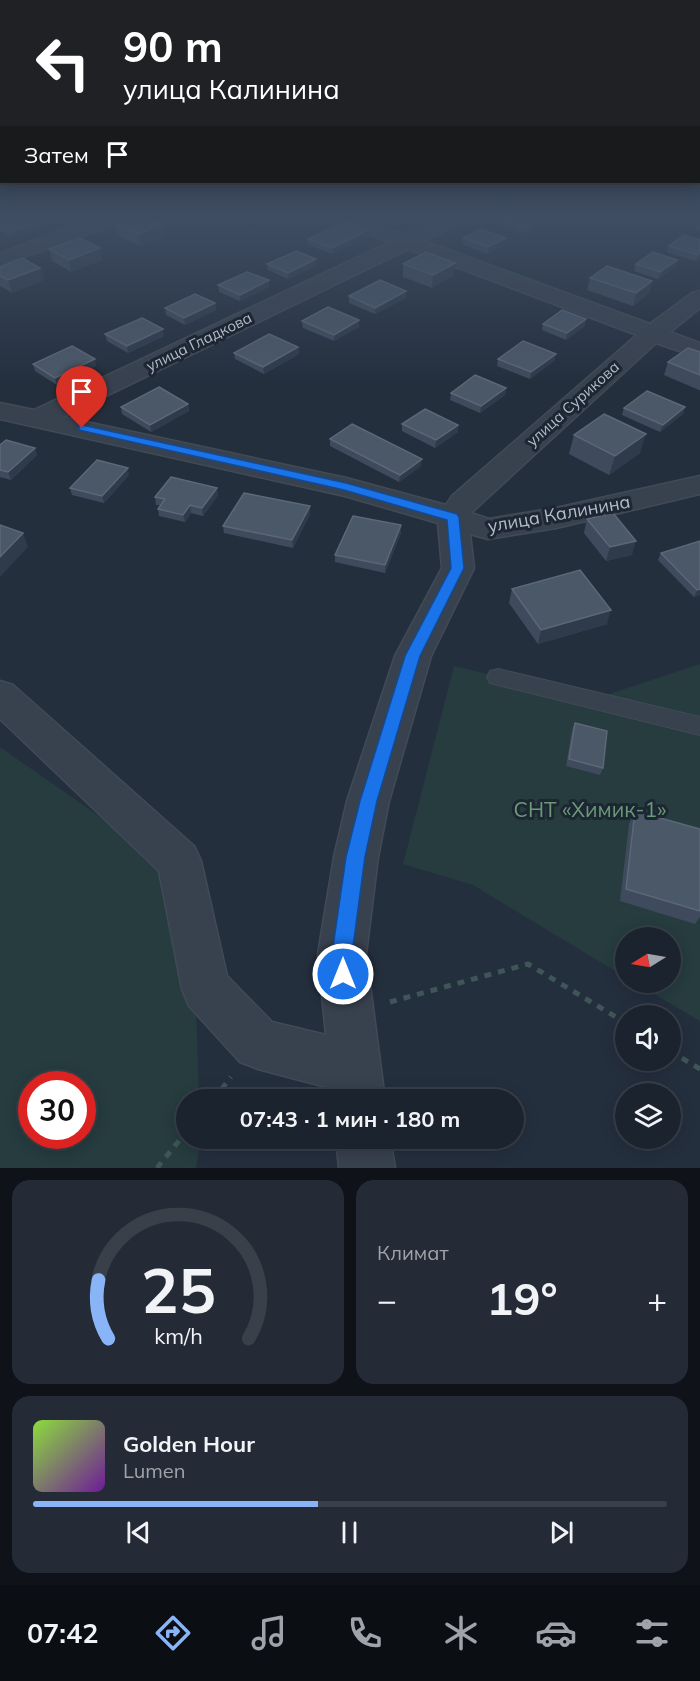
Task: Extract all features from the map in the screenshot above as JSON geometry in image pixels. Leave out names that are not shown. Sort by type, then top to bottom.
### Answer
[{"type":"street","name":"улица Гладкова","points":[[39,418],[344,273]]},
{"type":"street","points":[[490,273],[700,351]]},
{"type":"street","name":"улица Сурикова","points":[[453,517],[463,502],[653,333],[700,298]]},
{"type":"street","name":"улица Калинина","points":[[0,411],[346,487],[488,529],[556,518],[700,485]]},
{"type":"street","points":[[0,696],[178,861],[206,989],[258,1044],[356,1084],[342,954],[356,857],[368,801],[413,656],[458,568],[453,517]]},
{"type":"street","points":[[364,1149],[367,1168]]},
{"type":"lane","points":[[498,676],[700,726]]},
{"type":"path","points":[[347,1015],[528,964],[615,1016]]},
{"type":"path","points":[[681,1058],[700,1069]]},
{"type":"path","points":[[157,1168],[176,1144]]},
{"type":"green space","name":"СНТ «Химик-1»","points":[[700,664],[700,1021],[681,1010],[681,1005],[673,1005],[652,993],[681,993],[681,927],[615,927],[615,971],[473,885],[403,864],[454,666],[594,699]]},
{"type":"green space","points":[[0,747],[192,881],[199,1089],[176,1089],[176,1149],[199,1149],[196,1168],[0,1168]]},
{"type":"building","points":[[0,273],[28,273],[8,280],[0,276]]},
{"type":"building","points":[[246,273],[269,280],[240,295],[218,285]]},
{"type":"building","points":[[598,273],[627,273],[652,281],[636,293],[590,278]]},
{"type":"building","points":[[380,280],[406,291],[375,308],[349,296]]},
{"type":"building","points":[[195,294],[215,303],[184,318],[165,308]]},
{"type":"building","points":[[328,307],[359,320],[334,335],[302,321]]},
{"type":"building","points":[[562,310],[586,319],[567,333],[543,324]]},
{"type":"building","points":[[142,318],[163,329],[127,346],[105,334]]},
{"type":"building","points":[[269,334],[298,347],[263,367],[234,353]]},
{"type":"building","points":[[523,341],[556,354],[531,372],[498,359]]},
{"type":"building","points":[[72,346],[95,359],[55,378],[33,364]]},
{"type":"building","points":[[688,348],[700,352],[700,375],[668,362]]},
{"type":"building","points":[[475,375],[506,388],[481,406],[451,393]]},
{"type":"building","points":[[159,387],[188,404],[150,425],[121,407]]},
{"type":"building","points":[[647,391],[685,407],[663,425],[624,408]]},
{"type":"building","points":[[425,409],[458,425],[436,440],[402,424]]},
{"type":"building","points":[[604,414],[646,434],[615,456],[574,435]]},
{"type":"building","points":[[352,424],[422,459],[400,475],[330,439]]},
{"type":"building","points":[[6,440],[35,448],[8,472],[0,470],[0,445]]},
{"type":"building","points":[[97,460],[128,468],[102,496],[70,488]]},
{"type":"building","points":[[171,477],[217,488],[202,508],[190,505],[183,515],[158,509],[165,499],[155,497]]},
{"type":"building","points":[[244,493],[310,506],[292,540],[223,526]]},
{"type":"building","points":[[613,513],[636,541],[610,547],[587,519]]},
{"type":"building","points":[[353,516],[401,525],[385,565],[335,555]]},
{"type":"building","points":[[0,525],[23,533],[0,557]]},
{"type":"building","points":[[700,541],[700,589],[697,590],[661,553]]},
{"type":"building","points":[[580,570],[611,610],[541,630],[512,589]]},
{"type":"building","points":[[575,723],[607,731],[603,768],[569,759]]},
{"type":"building","points":[[635,811],[700,829],[700,911],[626,889]]},
{"type":"route","points":[[82,428],[346,487],[453,517],[458,568],[413,656],[368,801],[356,857],[342,954],[343,974]]}]
